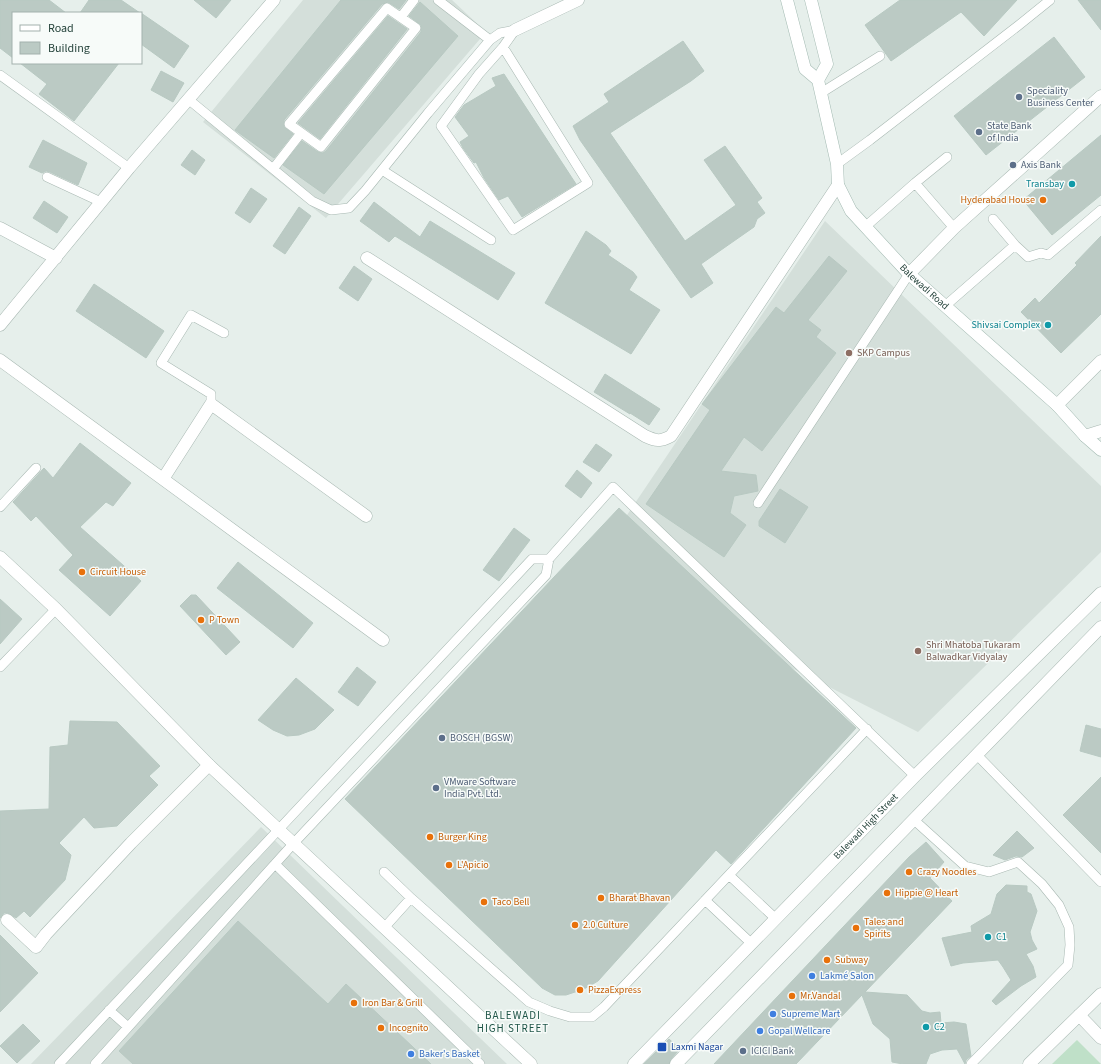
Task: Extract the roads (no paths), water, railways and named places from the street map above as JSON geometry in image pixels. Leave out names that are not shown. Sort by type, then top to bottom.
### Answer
[{"type":"street","points":[[0,325],[129,168],[274,0]]},
{"type":"street","points":[[515,30],[578,0]]},
{"type":"street","points":[[787,0],[805,69],[818,80],[827,64],[811,0]]},
{"type":"street","name":"Balewadi Road","points":[[818,80],[837,164],[838,185],[851,211],[909,274],[1057,406],[1085,436],[1101,450]]},
{"type":"street","points":[[909,274],[954,228],[1101,96]]},
{"type":"street","points":[[367,258],[645,436],[655,440],[663,440],[671,436],[838,185]]},
{"type":"street","points":[[0,228],[56,258]]},
{"type":"street","points":[[0,360],[383,640]]},
{"type":"street","points":[[1057,406],[1101,361]]},
{"type":"street","points":[[163,480],[211,404],[366,516]]},
{"type":"street","points":[[1085,436],[1101,431]]},
{"type":"street","points":[[0,557],[56,609],[208,765],[530,1064]]},
{"type":"street","name":"Balewadi High Street","points":[[634,1064],[915,776],[1101,593]]},
{"type":"street","points":[[676,1064],[1101,627]]},
{"type":"street","points":[[7,920],[36,947],[46,934],[131,843],[208,765]]},
{"type":"street","points":[[1036,1062],[1079,1015],[1101,994]]},
{"type":"street","points":[[1079,1015],[1101,1038]]},
{"type":"lane","points":[[401,17],[414,0]]},
{"type":"lane","points":[[438,0],[490,40]]},
{"type":"lane","points":[[837,164],[1050,0]]},
{"type":"lane","points":[[387,8],[401,17],[416,28],[321,147],[289,124],[387,8]]},
{"type":"lane","points":[[188,99],[312,201],[331,210],[349,208],[365,191],[428,113],[490,40],[500,33],[515,30]]},
{"type":"lane","points":[[503,47],[588,183],[513,230],[441,126],[479,74],[503,47],[515,30]]},
{"type":"lane","points":[[821,93],[880,56]]},
{"type":"lane","points":[[0,75],[129,168]]},
{"type":"lane","points":[[273,169],[301,133]]},
{"type":"lane","points":[[865,227],[915,182],[947,156]]},
{"type":"lane","points":[[382,170],[491,240]]},
{"type":"lane","points":[[47,178],[101,202]]},
{"type":"lane","points":[[915,182],[954,228]]},
{"type":"lane","points":[[993,219],[1015,245],[1028,257],[1041,253],[1048,255],[1101,210]]},
{"type":"lane","points":[[945,306],[1015,245]]},
{"type":"lane","points":[[758,503],[909,274]]},
{"type":"lane","points":[[211,404],[211,394],[161,363],[191,315],[224,333]]},
{"type":"lane","points":[[0,507],[36,468]]},
{"type":"lane","points":[[95,1064],[293,844],[546,575],[549,559],[613,487],[915,776]]},
{"type":"lane","points":[[58,1064],[256,852],[299,809],[532,559],[549,559]]},
{"type":"lane","points":[[0,667],[56,609]]},
{"type":"lane","points":[[384,872],[411,898],[529,1002],[550,1011],[570,1017],[592,1017],[604,1007],[867,729]]},
{"type":"lane","points":[[976,754],[1101,882]]},
{"type":"lane","points":[[913,819],[965,866],[989,872],[1018,862],[1042,884],[1059,905],[1069,927],[1070,945],[1068,965],[971,1064]]},
{"type":"lane","points":[[275,864],[480,1064]]},
{"type":"lane","points":[[729,875],[776,919]]},
{"type":"lane","points":[[384,928],[411,898]]},
{"type":"lane","points":[[705,900],[752,944]]},
{"type":"lane","points":[[109,1010],[128,1027]]},
{"type":"place","name":"Speciality Business Center","points":[[1019,97]]},
{"type":"place","name":"State Bank of India","points":[[979,132]]},
{"type":"place","name":"Axis Bank","points":[[1013,165]]},
{"type":"place","name":"Transbay","points":[[1072,184]]},
{"type":"place","name":"Hyderabad House","points":[[1043,200]]},
{"type":"place","name":"Shivsai Complex","points":[[1048,325]]},
{"type":"place","name":"SKP Campus","points":[[849,353]]},
{"type":"place","name":"Circuit House","points":[[82,572]]},
{"type":"place","name":"P Town","points":[[201,620]]},
{"type":"place","name":"Shri Mhatoba Tukaram Balwadkar Vidyalay","points":[[918,651]]},
{"type":"place","name":"BOSCH (BGSW)","points":[[442,738]]},
{"type":"place","name":"VMware Software India Pvt. Ltd.","points":[[436,788]]},
{"type":"place","name":"Burger King","points":[[430,837]]},
{"type":"place","name":"L'Apicio","points":[[449,865]]},
{"type":"place","name":"Crazy Noodles","points":[[909,872]]},
{"type":"place","name":"Hippie @ Heart","points":[[887,893]]},
{"type":"place","name":"Bharat Bhavan","points":[[601,898]]},
{"type":"place","name":"Taco Bell","points":[[484,902]]},
{"type":"place","name":"2.0 Culture","points":[[575,925]]},
{"type":"place","name":"Tales and Spirits","points":[[856,928]]},
{"type":"place","name":"C1","points":[[988,937]]},
{"type":"place","name":"Subway","points":[[827,960]]},
{"type":"place","name":"Lakmé Salon","points":[[812,976]]},
{"type":"place","name":"PizzaExpress","points":[[580,990]]},
{"type":"place","name":"Mr.Vandal","points":[[792,996]]},
{"type":"place","name":"Iron Bar & Grill","points":[[354,1003]]},
{"type":"place","name":"Supreme Mart","points":[[773,1014]]},
{"type":"place","name":"C2","points":[[926,1027]]},
{"type":"place","name":"Incognito","points":[[381,1028]]},
{"type":"place","name":"Gopal Wellcare","points":[[760,1031]]},
{"type":"place","name":"Laxmi Nagar","points":[[662,1047]]},
{"type":"place","name":"ICICI Bank","points":[[743,1051]]},
{"type":"place","name":"Baker's Basket","points":[[411,1054]]},
{"type":"district","name":"BALEWADI HIGH STREET","points":[[513,1021]]}]
